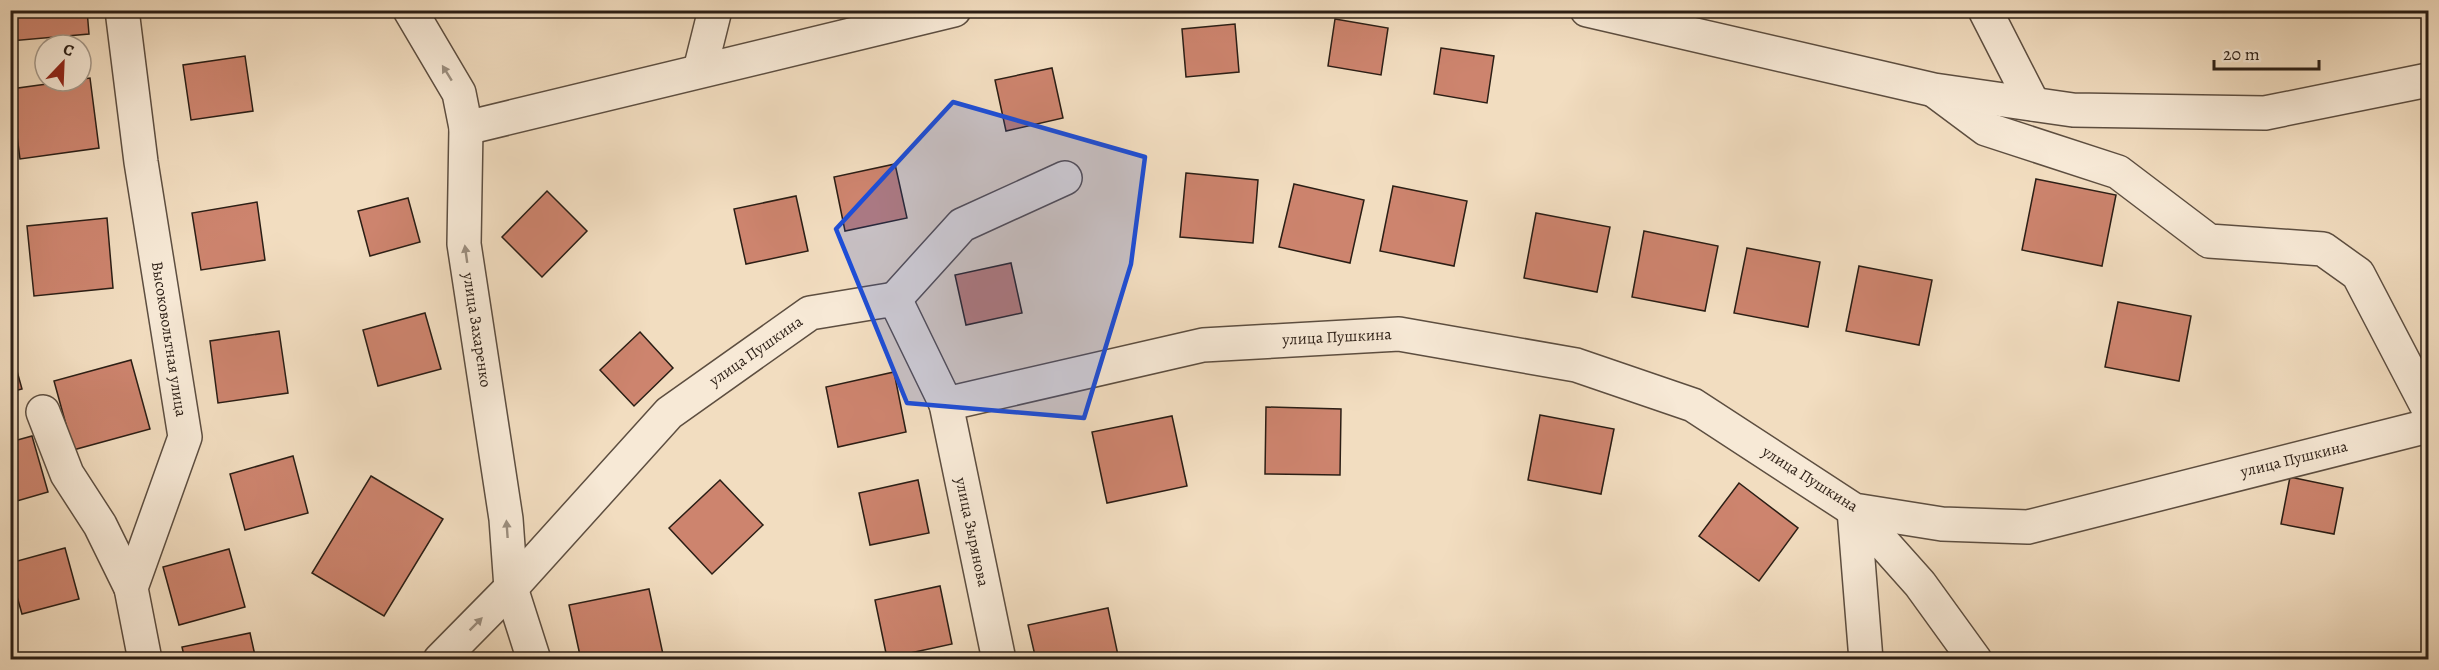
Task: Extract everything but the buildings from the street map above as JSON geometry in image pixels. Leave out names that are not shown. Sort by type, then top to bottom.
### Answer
[{"type":"street","name":"Высоковольтная улица","points":[[122,10],[141,162],[184,437],[131,588]]},
{"type":"street","name":"улица Захаренко","points":[[410,10],[459,93],[466,128],[464,244],[506,519],[511,588],[534,660]]},
{"type":"street","points":[[700,70],[715,10]]},
{"type":"street","points":[[466,128],[954,10]]},
{"type":"street","points":[[1587,10],[1934,90],[2073,110],[2265,113],[2428,80]]},
{"type":"street","points":[[1985,10],[2033,104]]},
{"type":"street","points":[[1934,90],[1986,129],[2118,172],[2209,241],[2323,249],[2358,274],[2428,408]]},
{"type":"street","points":[[946,404],[895,299],[962,225],[1065,178]]},
{"type":"street","name":"улица Пушкина","points":[[440,660],[511,588],[669,413],[810,313],[895,299]]},
{"type":"street","name":"улица Пушкина","points":[[946,404],[1203,345],[1399,334],[1576,364],[1693,405],[1854,510],[1942,524],[2028,527],[2428,426]]},
{"type":"street","name":"улица Зырянова","points":[[946,404],[999,660]]},
{"type":"street","points":[[43,412],[67,474],[100,525],[131,588],[145,660]]},
{"type":"street","points":[[1854,510],[1865,658]]},
{"type":"street","points":[[1854,510],[1920,584],[1975,660]]},
{"type":"highlighted area","points":[[953,102],[1145,157],[1131,264],[1084,418],[907,403],[836,229]]}]
